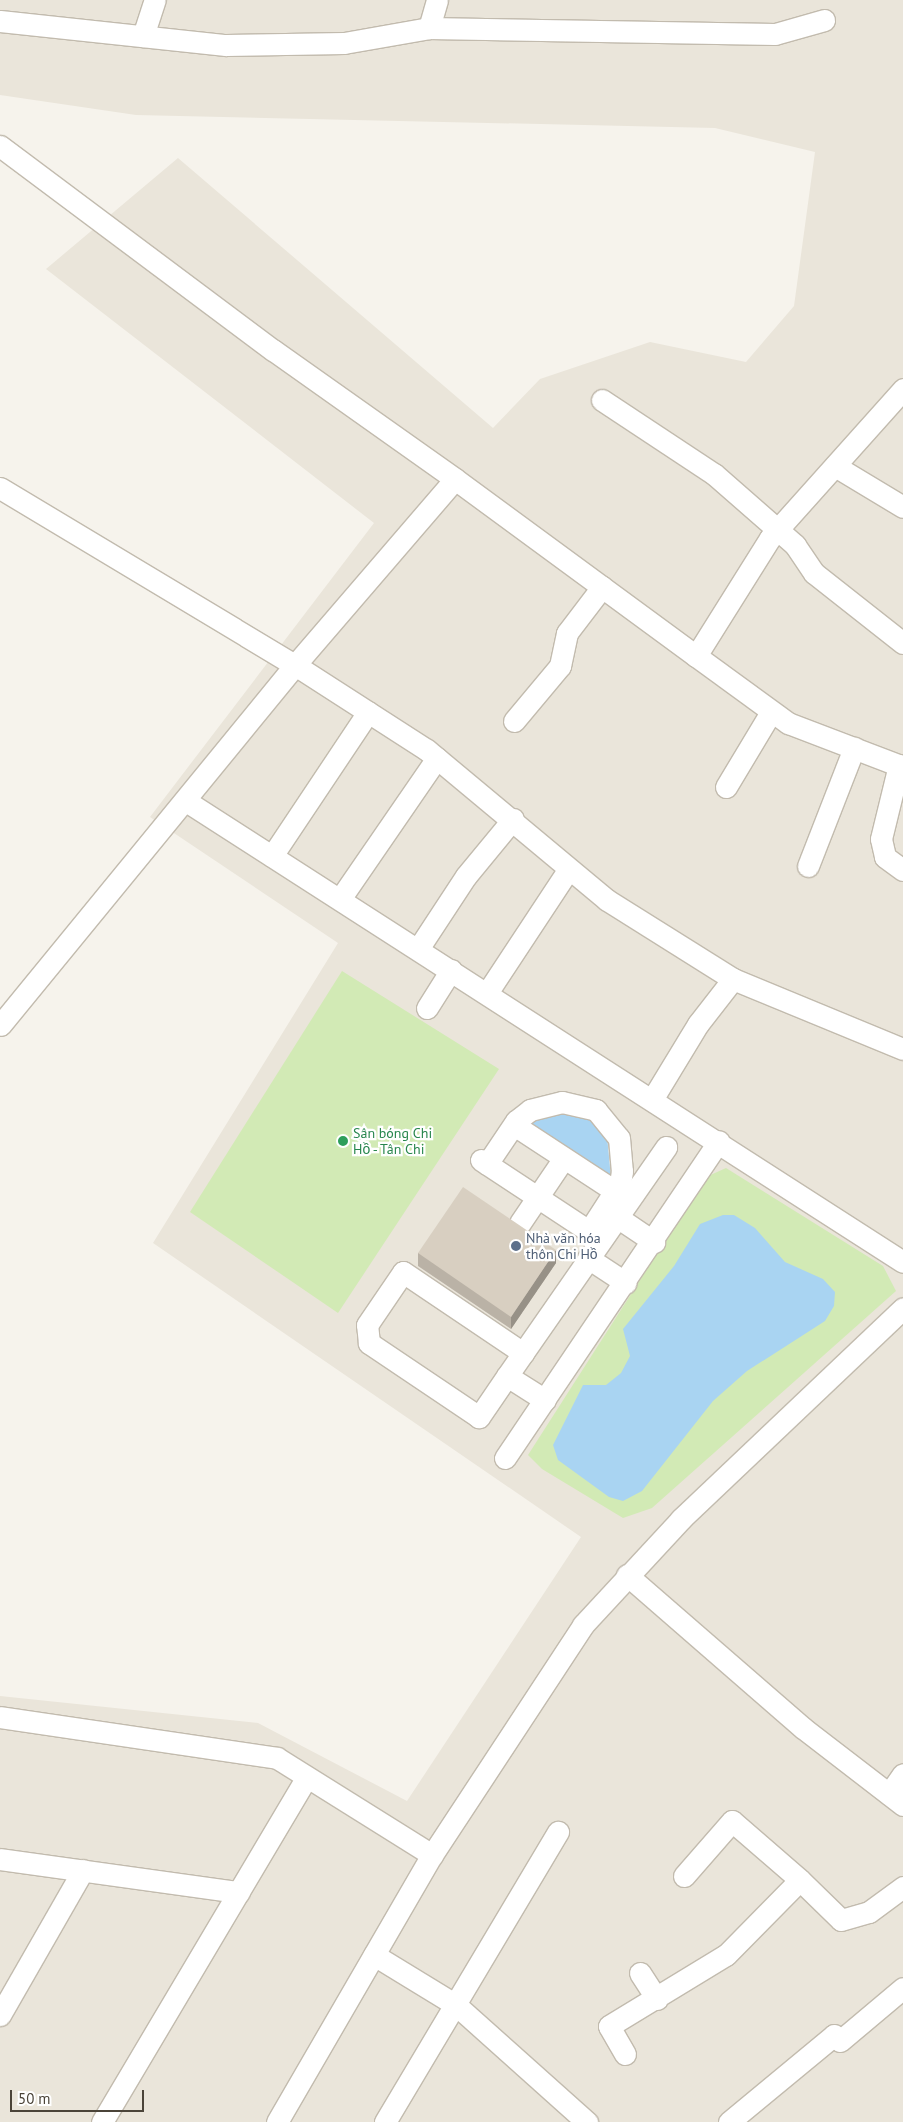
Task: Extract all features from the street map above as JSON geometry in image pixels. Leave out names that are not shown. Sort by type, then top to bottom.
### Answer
[{"type":"street","points":[[143,36],[155,0]]},
{"type":"street","points":[[429,28],[437,0]]},
{"type":"street","points":[[0,21],[226,45],[344,43],[429,28],[735,36],[776,34],[824,20]]},
{"type":"street","points":[[0,146],[272,350],[455,479],[771,712],[788,723],[901,766],[880,839],[885,858],[903,870]]},
{"type":"street","points":[[696,656],[778,528],[902,391]]},
{"type":"street","points":[[602,400],[714,474],[778,528],[814,573],[903,643]]},
{"type":"street","points":[[835,466],[903,507]]},
{"type":"street","points":[[0,1025],[186,801],[295,665],[455,479]]},
{"type":"street","points":[[0,488],[295,665],[437,758],[513,819],[568,870],[608,900],[734,979],[903,1049]]},
{"type":"street","points":[[514,722],[560,666],[567,634],[602,588]]},
{"type":"street","points":[[272,856],[368,712]]},
{"type":"street","points":[[726,787],[771,712]]},
{"type":"street","points":[[808,866],[854,748]]},
{"type":"street","points":[[340,899],[437,758]]},
{"type":"street","points":[[186,801],[653,1098],[903,1262]]},
{"type":"street","points":[[418,949],[466,876],[513,819]]},
{"type":"street","points":[[487,993],[568,870]]},
{"type":"street","points":[[426,1008],[451,970]]},
{"type":"street","points":[[653,1098],[698,1024],[734,979]]},
{"type":"street","points":[[523,1353],[403,1272],[367,1325],[369,1343],[479,1417],[523,1353],[588,1258],[595,1235],[622,1171],[619,1138],[596,1110],[579,1103],[545,1103],[514,1124],[484,1162],[595,1235]]},
{"type":"street","points":[[514,1124],[615,1191]]},
{"type":"street","points":[[505,1458],[654,1242],[719,1141]]},
{"type":"street","points":[[595,1235],[617,1217],[666,1146]]},
{"type":"street","points":[[520,1223],[564,1158]]},
{"type":"street","points":[[617,1217],[654,1242]]},
{"type":"street","points":[[588,1258],[626,1283]]},
{"type":"street","points":[[277,2122],[432,1855],[561,1656],[627,1575],[903,1308]]},
{"type":"street","points":[[507,1376],[545,1400]]},
{"type":"street","points":[[627,1575],[803,1728],[896,1800],[903,1774]]},
{"type":"street","points":[[0,1717],[255,1752],[277,1758],[432,1855]]},
{"type":"street","points":[[102,2122],[307,1777]]},
{"type":"street","points":[[684,1876],[732,1821],[800,1880],[842,1920],[869,1912],[903,1886]]},
{"type":"street","points":[[385,2122],[558,1832]]},
{"type":"street","points":[[0,1859],[239,1892]]},
{"type":"street","points":[[0,2015],[82,1870]]},
{"type":"street","points":[[625,2054],[608,2026],[657,1999],[726,1954],[800,1880]]},
{"type":"street","points":[[374,1955],[456,2005],[587,2122]]},
{"type":"street","points":[[640,1973],[657,1999]]},
{"type":"street","points":[[729,2122],[834,2035],[840,2042],[903,1988]]},
{"type":"shaded area","points":[[0,0],[903,0],[903,2122],[0,2122],[0,1696],[258,1723],[407,1801],[581,1537],[153,1243],[338,943],[150,817],[374,523],[46,269],[178,158],[493,428],[540,379],[650,342],[746,362],[794,306],[815,152],[715,128],[136,115],[0,95]]},
{"type":"green space","name":"Sân bóng Chi Hồ - Tân Chi","points":[[342,971],[499,1069],[338,1313],[190,1212]]},
{"type":"green space","points":[[726,1168],[883,1266],[896,1291],[652,1508],[623,1518],[542,1469],[528,1455],[706,1177]]},
{"type":"water","points":[[564,1112],[586,1117],[607,1136],[611,1179],[525,1124]]},
{"type":"water","points":[[723,1215],[734,1215],[755,1228],[785,1262],[823,1279],[835,1292],[834,1306],[825,1321],[747,1371],[713,1401],[642,1491],[623,1501],[609,1497],[558,1460],[553,1445],[583,1385],[606,1385],[621,1373],[630,1356],[623,1329],[674,1266],[700,1224]]},
{"type":"building","points":[[463,1187],[556,1250],[511,1317],[418,1253]]},
{"type":"place","name":"Sân bóng Chi Hồ - Tân Chi","points":[[343,1141]]},
{"type":"place","name":"Nhà văn hóa thôn Chi Hồ","points":[[516,1246]]}]
